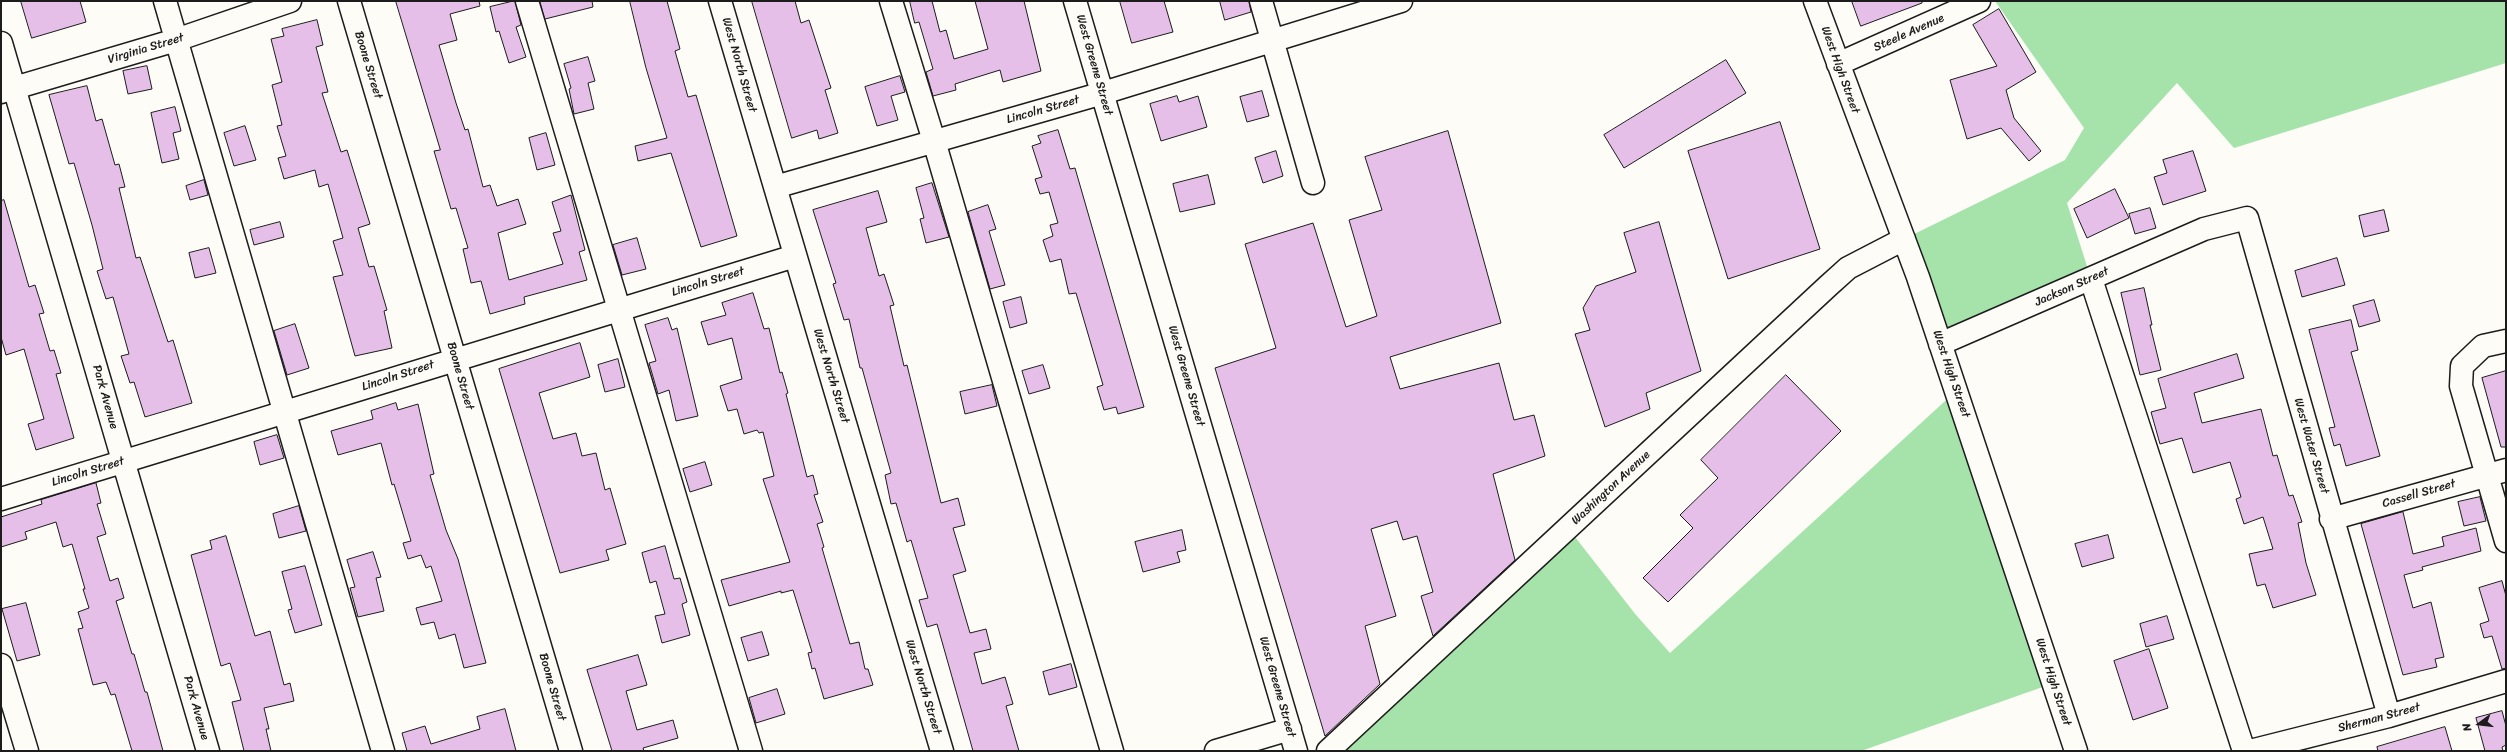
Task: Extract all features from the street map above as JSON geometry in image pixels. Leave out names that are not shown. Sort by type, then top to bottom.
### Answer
[{"type":"street","points":[[165,1],[383,751]]},
{"type":"street","name":"Virginia Street","points":[[8,90],[176,40],[290,1]]},
{"type":"street","name":"Boone Street","points":[[349,1],[571,751]]},
{"type":"street","points":[[527,1],[751,751]]},
{"type":"street","name":"West North Street","points":[[720,1],[942,751]]},
{"type":"street","points":[[891,1],[934,141],[1112,751]]},
{"type":"street","name":"West Greene Street","points":[[1076,1],[1296,751]]},
{"type":"street","points":[[1261,1],[1312,183]]},
{"type":"street","name":"Lincoln Street","points":[[775,187],[1103,93],[1401,1]]},
{"type":"street","name":"West High Street","points":[[1815,1],[1904,239],[2076,751]]},
{"type":"street","name":"Steele Avenue","points":[[1838,64],[1947,8],[1979,1]]},
{"type":"street","name":"Park Avenue","points":[[1,42],[8,90],[124,461],[208,751]]},
{"type":"street","name":"West Water Street","points":[[2204,229],[2247,218],[2331,519],[2389,716]]},
{"type":"street","name":"Jackson Street","points":[[1940,344],[2204,229]]},
{"type":"street","name":"Washington Avenue","points":[[1328,751],[1848,268],[1904,239]]},
{"type":"street","name":"Lincoln Street","points":[[1,499],[455,358],[620,310],[795,256]]},
{"type":"street","points":[[2091,279],[2244,751]]},
{"type":"street","points":[[2506,341],[2483,346],[2462,366],[2461,386],[2496,472],[2506,541]]},
{"type":"street","name":"Cassell Street","points":[[2331,519],[2496,472]]},
{"type":"street","points":[[1,665],[27,751]]},
{"type":"street","name":"Sherman Street","points":[[2250,751],[2389,716],[2506,681]]},
{"type":"street","points":[[1216,751],[1290,729]]},
{"type":"green space","points":[[1995,1],[2506,1],[2506,63],[2234,148],[2177,83],[2067,203],[2091,279],[1940,344],[1904,239],[2065,160],[2084,128]]},
{"type":"green space","points":[[1956,391],[2054,683],[1861,751],[1328,751],[1568,528],[1636,615],[1670,653]]},
{"type":"building","points":[[21,1],[80,1],[86,22],[32,38]]},
{"type":"building","points":[[396,1],[479,1],[480,6],[450,14],[457,40],[439,45],[465,130],[468,129],[483,187],[490,185],[497,206],[518,199],[526,224],[498,233],[509,280],[563,264],[553,233],[561,231],[552,202],[571,195],[585,250],[579,252],[587,280],[524,297],[525,304],[490,314],[481,281],[471,283],[463,249],[468,248],[456,208],[451,209],[434,151],[440,150]]},
{"type":"building","points":[[515,1],[521,25],[516,27],[526,57],[509,63],[499,31],[496,32],[490,7]]},
{"type":"building","points":[[540,1],[592,1],[593,7],[545,19]]},
{"type":"building","points":[[630,1],[667,1],[680,49],[675,51],[688,97],[696,95],[737,236],[701,247],[671,153],[638,161],[635,146],[667,138],[646,68]]},
{"type":"building","points":[[752,1],[795,1],[801,23],[809,20],[831,88],[825,90],[838,133],[819,139],[817,130],[792,138]]},
{"type":"building","points":[[910,1],[932,1],[940,32],[946,30],[954,59],[988,49],[975,1],[1024,1],[1041,71],[1003,82],[1000,70],[955,84],[956,90],[933,96],[926,72],[933,69],[919,22],[915,23]]},
{"type":"building","points":[[1120,1],[1164,1],[1173,32],[1132,43]]},
{"type":"building","points":[[1220,1],[1249,1],[1251,12],[1225,20]]},
{"type":"building","points":[[1852,1],[1922,1],[1922,3],[1861,26]]},
{"type":"building","points":[[1999,9],[2036,72],[2006,90],[2014,118],[2041,151],[2029,161],[2001,128],[1967,139],[1950,80],[1997,66],[1973,25]]},
{"type":"building","points":[[317,20],[323,45],[316,47],[328,92],[322,93],[341,152],[347,150],[370,224],[358,228],[369,267],[374,266],[387,310],[384,311],[392,348],[355,356],[333,277],[343,275],[333,241],[343,238],[328,184],[319,187],[315,170],[284,179],[278,158],[286,156],[277,126],[282,125],[272,85],[282,82],[271,39],[284,36],[282,29]]},
{"type":"building","points":[[588,57],[595,81],[588,83],[594,109],[574,114],[569,89],[571,88],[564,64]]},
{"type":"building","points":[[1726,60],[1746,93],[1624,168],[1604,135]]},
{"type":"building","points":[[147,66],[152,89],[128,94],[123,71]]},
{"type":"building","points":[[900,76],[905,92],[891,96],[898,120],[877,126],[865,87]]},
{"type":"building","points":[[87,86],[96,121],[102,119],[115,165],[119,164],[125,187],[119,188],[136,258],[140,257],[168,342],[173,340],[192,403],[145,417],[134,382],[130,383],[121,356],[129,354],[113,297],[106,299],[97,271],[103,269],[92,225],[74,163],[69,164],[49,95]]},
{"type":"building","points":[[1262,91],[1269,116],[1247,122],[1240,97]]},
{"type":"building","points":[[1177,96],[1179,102],[1198,96],[1207,127],[1161,141],[1150,104]]},
{"type":"building","points":[[175,107],[181,131],[173,133],[179,159],[162,163],[151,113]]},
{"type":"building","points":[[1780,122],[1820,249],[1728,279],[1688,151]]},
{"type":"building","points":[[245,126],[256,160],[234,166],[224,133]]},
{"type":"building","points":[[1058,130],[1070,169],[1075,168],[1144,407],[1118,414],[1116,407],[1104,410],[1097,387],[1103,385],[1076,293],[1069,294],[1061,259],[1050,262],[1043,240],[1053,236],[1050,225],[1058,223],[1049,192],[1040,194],[1035,179],[1042,177],[1032,146],[1041,143],[1038,136]]},
{"type":"building","points":[[1448,131],[1501,323],[1390,357],[1400,389],[1499,363],[1514,420],[1534,415],[1545,456],[1493,474],[1515,560],[1433,636],[1421,596],[1433,592],[1417,536],[1403,540],[1397,521],[1371,529],[1396,616],[1365,626],[1380,684],[1325,736],[1215,368],[1276,348],[1245,244],[1313,223],[1346,327],[1377,316],[1349,220],[1382,210],[1365,157]]},
{"type":"building","points":[[546,133],[555,165],[537,170],[529,138]]},
{"type":"building","points":[[1276,151],[1283,176],[1263,183],[1255,158]]},
{"type":"building","points":[[2193,151],[2206,191],[2163,205],[2154,177],[2167,173],[2163,160]]},
{"type":"building","points":[[1208,175],[1215,204],[1180,212],[1173,184]]},
{"type":"building","points":[[204,180],[208,195],[190,200],[186,186]]},
{"type":"building","points":[[932,183],[949,237],[926,243],[920,219],[924,218],[916,188]]},
{"type":"building","points":[[2115,189],[2129,218],[2087,238],[2074,209]]},
{"type":"building","points":[[878,191],[887,222],[866,228],[879,276],[884,274],[894,305],[890,306],[904,366],[907,365],[941,503],[958,498],[965,525],[953,528],[966,571],[953,575],[970,633],[986,629],[991,649],[974,653],[982,684],[1005,677],[1013,704],[1006,706],[1019,751],[973,751],[937,624],[927,627],[919,600],[928,598],[911,540],[907,542],[896,503],[891,504],[885,475],[891,473],[862,368],[860,368],[849,319],[844,320],[833,284],[836,283],[813,210]]},
{"type":"building","points":[[4,200],[29,287],[35,285],[44,313],[39,314],[50,351],[54,350],[61,373],[56,374],[74,438],[36,450],[28,424],[44,419],[24,349],[6,355],[1,337],[1,201]]},
{"type":"building","points":[[988,205],[996,229],[989,231],[1005,285],[990,289],[968,212]]},
{"type":"building","points":[[2150,208],[2156,228],[2135,234],[2129,214]]},
{"type":"building","points":[[2384,210],[2389,231],[2364,237],[2359,216]]},
{"type":"building","points":[[280,222],[284,237],[254,245],[250,230]]},
{"type":"building","points":[[1659,222],[1701,371],[1646,393],[1650,409],[1605,427],[1575,334],[1590,330],[1583,308],[1596,286],[1636,272],[1624,233]]},
{"type":"building","points":[[637,238],[646,269],[622,275],[613,245]]},
{"type":"building","points":[[209,248],[216,273],[195,278],[189,253]]},
{"type":"building","points":[[2337,258],[2345,285],[2302,297],[2295,271]]},
{"type":"building","points":[[2144,288],[2152,325],[2150,325],[2161,370],[2140,375],[2121,293]]},
{"type":"building","points":[[753,293],[764,329],[769,328],[780,373],[782,372],[788,393],[786,394],[807,477],[813,475],[818,494],[814,495],[823,522],[817,524],[824,547],[822,548],[850,644],[859,642],[865,669],[868,669],[873,685],[824,699],[815,668],[812,669],[808,653],[812,652],[793,590],[781,593],[781,591],[729,606],[721,580],[790,562],[763,479],[774,476],[763,432],[759,433],[757,430],[744,434],[737,409],[728,411],[720,386],[742,379],[732,338],[708,345],[701,322],[726,315],[722,303]]},
{"type":"building","points":[[1021,297],[1027,323],[1010,328],[1003,302]]},
{"type":"building","points":[[2374,300],[2380,321],[2359,327],[2353,306]]},
{"type":"building","points":[[668,318],[672,330],[677,328],[698,416],[676,421],[669,390],[658,394],[649,363],[656,361],[645,325]]},
{"type":"building","points":[[2351,320],[2358,350],[2351,352],[2380,456],[2346,466],[2340,444],[2334,446],[2329,428],[2335,427],[2309,330]]},
{"type":"building","points":[[295,324],[309,368],[287,375],[274,331]]},
{"type":"building","points":[[580,343],[590,377],[539,393],[553,439],[576,433],[582,456],[596,453],[605,490],[610,488],[626,544],[606,550],[609,560],[560,573],[499,369]]},
{"type":"building","points":[[2237,354],[2244,378],[2194,393],[2202,423],[2261,409],[2273,456],[2277,455],[2289,496],[2293,495],[2302,522],[2298,523],[2306,563],[2316,595],[2273,608],[2265,584],[2257,586],[2249,554],[2273,549],[2263,517],[2244,524],[2236,499],[2241,497],[2230,462],[2193,473],[2182,438],[2160,444],[2151,412],[2166,408],[2158,379]]},
{"type":"building","points":[[618,359],[625,387],[605,392],[598,365]]},
{"type":"building","points":[[1043,365],[1050,388],[1029,394],[1022,371]]},
{"type":"building","points":[[2506,371],[2506,447],[2501,447],[2482,378]]},
{"type":"building","points":[[1786,375],[1841,431],[1668,602],[1643,578],[1693,528],[1680,515],[1718,478],[1701,460]]},
{"type":"building","points":[[992,385],[997,406],[965,414],[960,392]]},
{"type":"building","points":[[396,403],[398,410],[418,404],[434,474],[430,475],[446,530],[458,559],[486,663],[464,668],[455,634],[439,639],[434,622],[421,625],[416,608],[442,601],[431,566],[426,568],[421,555],[408,559],[403,543],[411,541],[394,484],[392,485],[381,443],[338,455],[331,431],[373,419],[371,411]]},
{"type":"building","points":[[277,435],[284,458],[260,465],[254,442]]},
{"type":"building","points":[[705,462],[712,485],[690,492],[683,469]]},
{"type":"building","points":[[96,483],[101,503],[97,504],[106,534],[97,537],[110,581],[118,578],[124,598],[116,601],[132,654],[134,654],[145,692],[147,692],[163,751],[132,751],[115,694],[111,695],[106,682],[93,685],[78,629],[83,628],[78,612],[89,608],[83,589],[85,589],[72,544],[63,547],[56,522],[25,532],[27,539],[1,547],[1,517],[42,504],[41,500]]},
{"type":"building","points":[[2480,497],[2486,521],[2464,526],[2458,502]]},
{"type":"building","points":[[299,506],[306,531],[279,538],[273,514]]},
{"type":"building","points":[[2403,512],[2413,554],[2444,546],[2442,537],[2476,528],[2481,551],[2422,567],[2423,570],[2404,575],[2413,608],[2431,602],[2444,657],[2435,659],[2437,667],[2403,675],[2361,524]]},
{"type":"building","points":[[1182,530],[1186,550],[1177,552],[1180,562],[1143,572],[1135,542]]},
{"type":"building","points":[[2108,535],[2114,558],[2082,567],[2075,544]]},
{"type":"building","points":[[226,536],[255,636],[270,631],[284,685],[290,683],[294,701],[264,708],[269,729],[266,729],[271,751],[244,751],[232,702],[241,700],[230,663],[221,666],[191,555],[212,549],[210,541]]},
{"type":"building","points":[[665,546],[674,579],[680,578],[687,602],[682,604],[690,635],[662,643],[655,616],[665,614],[656,581],[650,583],[642,553]]},
{"type":"building","points":[[373,552],[381,577],[376,578],[384,611],[358,617],[350,588],[355,587],[347,560]]},
{"type":"building","points":[[305,566],[322,625],[295,633],[288,610],[292,609],[282,572]]},
{"type":"building","points":[[2502,581],[2506,596],[2506,668],[2502,669],[2492,636],[2484,638],[2480,624],[2489,621],[2479,588]]},
{"type":"building","points":[[26,603],[40,655],[17,661],[2,609]]},
{"type":"building","points":[[2167,616],[2174,639],[2146,647],[2140,624]]},
{"type":"building","points":[[762,632],[769,655],[748,661],[741,638]]},
{"type":"building","points":[[2149,649],[2168,708],[2133,720],[2114,661]]},
{"type":"building","points":[[638,655],[647,685],[626,691],[637,730],[673,720],[678,738],[643,748],[644,751],[612,751],[587,670]]},
{"type":"building","points":[[1071,664],[1077,687],[1049,695],[1043,672]]},
{"type":"building","points":[[777,689],[785,714],[756,723],[749,698]]},
{"type":"building","points":[[505,709],[516,751],[407,751],[402,733],[425,726],[431,744],[480,729],[477,717]]},
{"type":"building","points":[[2502,711],[2506,726],[2506,745],[2502,747],[2503,751],[2485,751],[2476,718]]},
{"type":"building","points":[[2445,727],[2452,751],[2378,751],[2377,747]]}]
